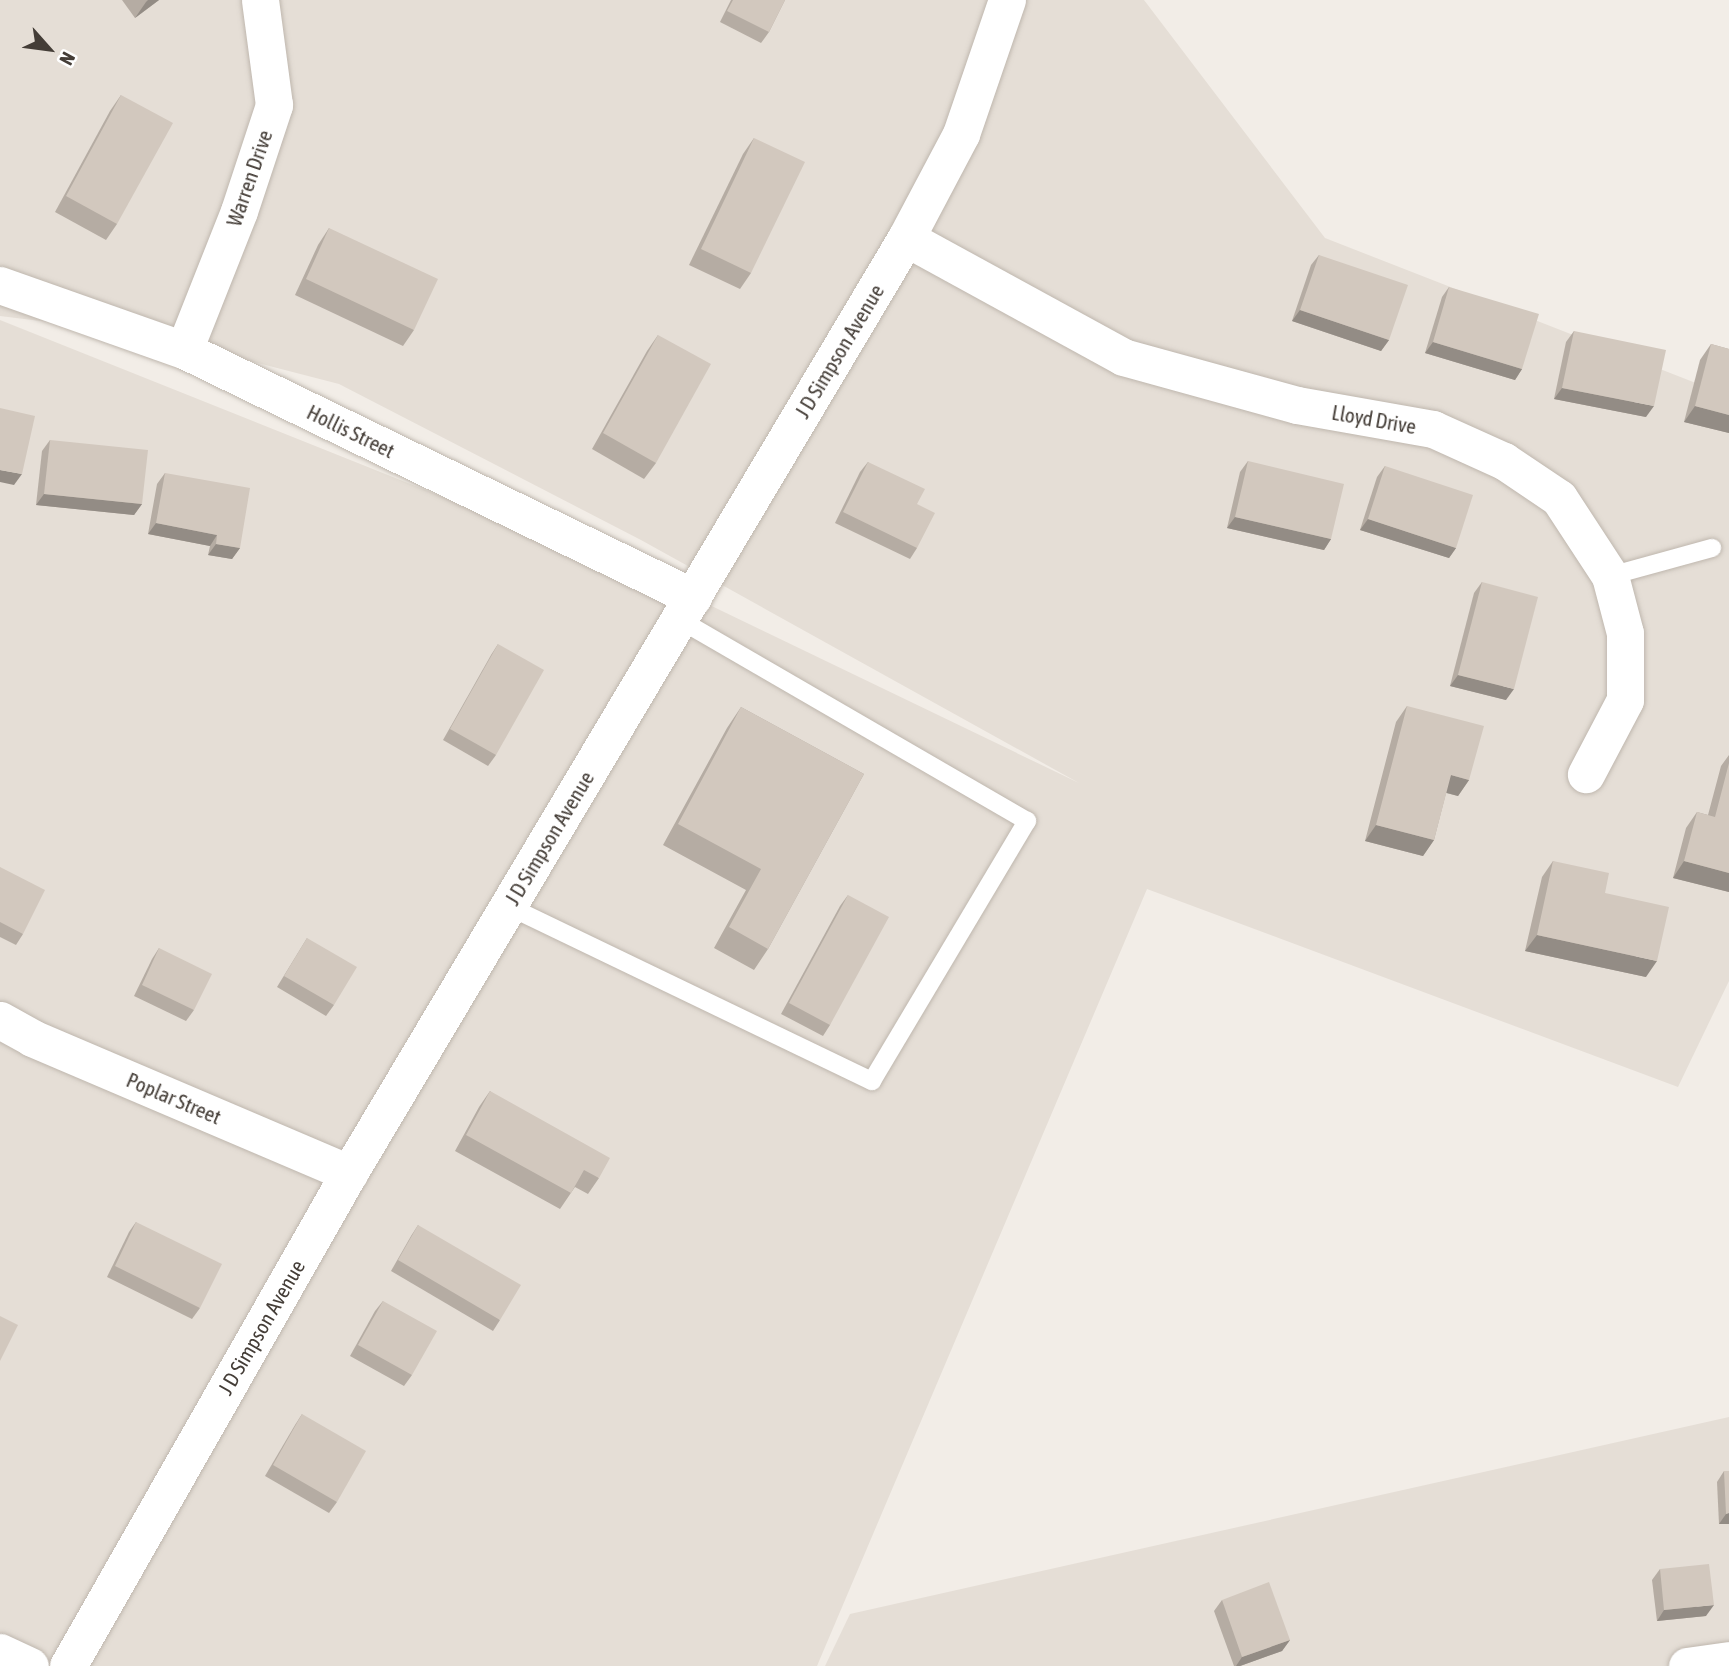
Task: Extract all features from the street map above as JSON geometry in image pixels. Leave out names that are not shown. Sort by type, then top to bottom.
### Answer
[{"type":"street","name":"Warren Drive","points":[[184,349],[239,211],[274,105],[260,0]]},
{"type":"street","name":"J D Simpson Avenue","points":[[68,1666],[349,1173],[906,238],[961,134],[1007,0]]},
{"type":"street","name":"Lloyd Drive","points":[[906,238],[1123,357],[1297,405],[1433,429],[1504,461],[1559,498],[1610,576],[1625,633],[1625,700],[1586,774]]},
{"type":"street","name":"Hollis Street","points":[[0,285],[184,349],[687,609]]},
{"type":"street","name":"Poplar Street","points":[[0,1020],[32,1038],[349,1173]]},
{"type":"street","points":[[0,1652],[30,1666]]},
{"type":"street","points":[[1687,1666],[1729,1660]]},
{"type":"lane","points":[[1610,576],[1712,548]]},
{"type":"lane","points":[[508,906],[872,1082],[1027,821],[687,609]]},
{"type":"shaded area","points":[[0,0],[1144,0],[1325,238],[1729,396],[1729,981],[1678,1087],[1147,889],[817,1666],[0,1666],[0,320],[693,597],[1079,783],[641,540],[339,384],[145,334],[0,316]]},
{"type":"shaded area","points":[[1729,1417],[1729,1666],[825,1666],[850,1614]]},
{"type":"building","points":[[733,0],[785,0],[769,32],[727,11]]},
{"type":"building","points":[[121,95],[173,123],[117,224],[66,196]]},
{"type":"building","points":[[754,138],[805,162],[751,273],[701,249]]},
{"type":"building","points":[[329,228],[438,279],[414,330],[306,279]]},
{"type":"building","points":[[1319,255],[1408,285],[1389,340],[1300,310]]},
{"type":"building","points":[[1449,287],[1539,314],[1522,369],[1433,342]]},
{"type":"building","points":[[1574,331],[1666,350],[1654,406],[1562,388]]},
{"type":"building","points":[[658,335],[711,364],[656,463],[603,433]]},
{"type":"building","points":[[1711,344],[1729,349],[1729,415],[1695,406]]},
{"type":"building","points":[[0,408],[35,416],[22,474],[0,470]]},
{"type":"building","points":[[50,440],[148,450],[142,504],[44,494]]},
{"type":"building","points":[[1248,461],[1344,484],[1331,539],[1235,517]]},
{"type":"building","points":[[868,462],[925,489],[917,504],[935,513],[917,548],[843,512]]},
{"type":"building","points":[[1385,466],[1473,495],[1456,548],[1368,519]]},
{"type":"building","points":[[165,473],[250,488],[240,548],[216,544],[217,535],[156,523]]},
{"type":"building","points":[[1482,582],[1538,597],[1514,689],[1458,675]]},
{"type":"building","points":[[498,644],[544,670],[496,755],[450,729]]},
{"type":"building","points":[[1407,706],[1484,726],[1469,780],[1451,775],[1434,840],[1376,825]]},
{"type":"building","points":[[741,707],[864,774],[768,949],[729,927],[761,869],[678,824]]},
{"type":"building","points":[[1729,763],[1729,873],[1684,861],[1697,812],[1715,817]]},
{"type":"building","points":[[1553,861],[1609,873],[1605,893],[1669,907],[1657,961],[1537,935]]},
{"type":"building","points":[[0,867],[45,890],[23,934],[0,922]]},
{"type":"building","points":[[848,895],[889,917],[830,1025],[789,1003]]},
{"type":"building","points":[[307,938],[357,967],[334,1005],[284,976]]},
{"type":"building","points":[[159,948],[212,974],[194,1010],[142,985]]},
{"type":"building","points":[[490,1091],[610,1158],[599,1178],[584,1170],[571,1193],[466,1135]]},
{"type":"building","points":[[136,1222],[222,1264],[200,1308],[115,1266]]},
{"type":"building","points":[[418,1225],[521,1285],[500,1320],[398,1260]]},
{"type":"building","points":[[383,1301],[437,1331],[412,1375],[358,1345]]},
{"type":"building","points":[[0,1316],[18,1325],[0,1361]]},
{"type":"building","points":[[302,1414],[366,1451],[337,1502],[273,1465]]},
{"type":"building","points":[[1724,1471],[1729,1471],[1729,1513],[1726,1514]]},
{"type":"building","points":[[1709,1564],[1714,1605],[1664,1610],[1660,1569]]},
{"type":"building","points":[[1269,1582],[1290,1640],[1242,1657],[1222,1600]]}]
